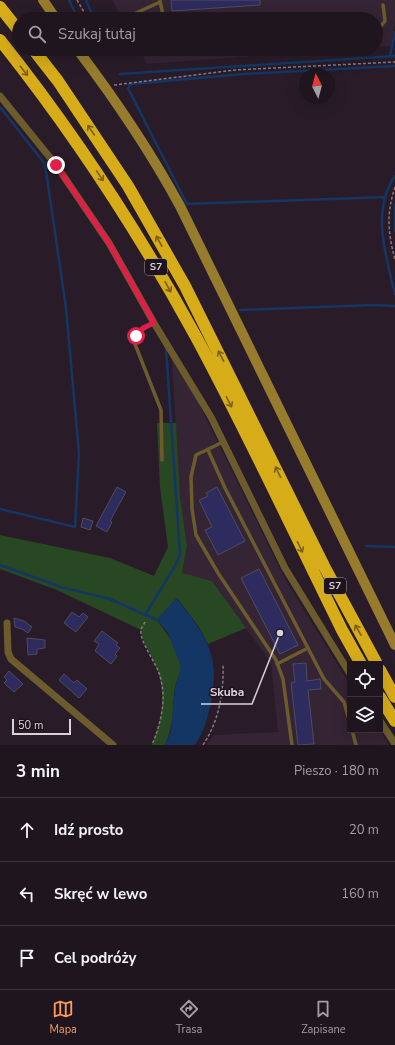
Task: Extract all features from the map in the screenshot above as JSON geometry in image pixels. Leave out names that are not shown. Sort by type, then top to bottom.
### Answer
[{"type":"highway","points":[[0,7],[12,22]]},
{"type":"highway","name":"S7","points":[[0,40],[12,56]]},
{"type":"highway","name":"S7","points":[[12,56],[67,127],[117,202],[160,273],[195,336],[342,630],[359,661]]},
{"type":"highway","name":"S7","points":[[38,56],[58,81],[128,186],[185,286],[324,566],[375,661]]},
{"type":"highway","points":[[383,675],[395,697]]},
{"type":"highway","points":[[383,703],[395,721]]},
{"type":"street","points":[[43,0],[51,12]]},
{"type":"street","points":[[82,56],[140,138],[180,206],[395,645]]},
{"type":"street","points":[[0,96],[56,165],[105,237],[154,323],[211,417],[286,568],[347,669]]},
{"type":"street","points":[[7,623],[8,652],[10,659],[113,745]]},
{"type":"street","points":[[383,726],[395,744]]},
{"type":"lane","points":[[137,12],[160,1],[162,12]]},
{"type":"lane","points":[[383,5],[383,22]]},
{"type":"lane","points":[[154,323],[143,328],[136,336],[135,344],[160,410],[162,460]]},
{"type":"lane","points":[[223,442],[196,455],[191,477],[192,509],[196,535],[218,573],[277,664],[283,679],[292,745]]},
{"type":"lane","points":[[208,450],[324,679],[344,702],[347,712]]},
{"type":"lane","points":[[277,664],[308,648]]},
{"type":"lane","points":[[353,733],[356,745]]},
{"type":"path","points":[[77,0],[84,12]]},
{"type":"path","points":[[112,85],[235,70],[395,62]]},
{"type":"path","points":[[395,187],[389,207],[389,225],[395,260]]},
{"type":"path","points":[[145,622],[141,630],[142,638],[160,676],[163,694],[162,716],[152,745]]},
{"type":"path","points":[[203,745],[215,721],[220,706],[223,692],[223,664]]},
{"type":"shaded area","points":[[112,0],[395,0],[395,22],[391,46],[383,47],[383,12],[118,12]]},
{"type":"shaded area","points":[[143,56],[254,56],[147,64]]},
{"type":"shaded area","points":[[171,347],[285,579],[347,680],[347,733],[381,733],[389,745],[206,745],[214,735],[278,732],[271,663],[212,581],[182,574],[187,546],[180,496]]},
{"type":"green space","points":[[157,423],[176,423],[180,496],[187,546],[182,573],[212,581],[246,628],[208,644],[199,627],[177,598],[157,620],[175,647],[181,666],[175,687],[172,723],[165,745],[152,745],[159,723],[162,692],[157,670],[144,641],[141,630],[57,590],[0,569],[0,535],[110,558],[154,576],[168,547],[160,487]]},
{"type":"water","points":[[176,598],[202,634],[212,657],[214,671],[214,685],[211,702],[203,729],[195,745],[165,745],[171,731],[175,688],[181,667],[168,633],[157,620]]},
{"type":"building","points":[[171,0],[260,0],[260,5],[172,11]]},
{"type":"building","points":[[117,487],[126,492],[110,521],[112,522],[107,532],[96,526]]},
{"type":"building","points":[[217,487],[245,541],[218,555],[205,530],[212,527],[199,500],[208,496],[206,493]]},
{"type":"building","points":[[83,518],[93,521],[90,530],[81,527]]},
{"type":"building","points":[[259,569],[298,645],[280,654],[241,578]]},
{"type":"building","points":[[72,612],[79,617],[83,613],[88,617],[76,632],[64,623]]},
{"type":"building","points":[[14,618],[24,621],[32,627],[28,633],[15,627]]},
{"type":"building","points":[[102,631],[118,643],[116,645],[120,648],[115,654],[117,656],[111,664],[95,651],[99,644],[94,641]]},
{"type":"building","points":[[27,638],[45,640],[45,648],[37,649],[37,654],[28,655]]},
{"type":"building","points":[[306,663],[307,681],[320,679],[321,689],[308,690],[314,744],[298,745],[291,683],[295,682],[293,664]]},
{"type":"building","points":[[9,671],[23,684],[14,692],[4,683],[7,680],[4,677]]},
{"type":"building","points":[[64,674],[74,683],[77,680],[87,689],[79,698],[59,680]]},
{"type":"waterway","points":[[69,0],[75,12]]},
{"type":"waterway","points":[[86,0],[91,12]]},
{"type":"waterway","points":[[390,56],[395,32]]},
{"type":"waterway","points":[[120,74],[395,56]]},
{"type":"waterway","points":[[386,197],[187,204],[128,88],[130,84],[244,74],[395,66]]},
{"type":"waterway","points":[[0,107],[45,164],[66,308],[79,453],[75,527],[0,509]]},
{"type":"waterway","points":[[395,176],[388,189],[382,219],[385,249],[395,294]]},
{"type":"waterway","points":[[395,204],[395,231]]},
{"type":"waterway","points":[[240,310],[374,305],[395,306]]},
{"type":"waterway","points":[[145,615],[175,566],[180,554],[166,348]]},
{"type":"waterway","points":[[366,546],[395,547]]},
{"type":"waterway","points":[[0,565],[61,587],[110,599],[157,620]]},
{"type":"place","name":"Skuba","points":[[280,633]]},
{"type":"route","points":[[56,165],[109,243],[154,323],[143,328],[136,336]]}]
